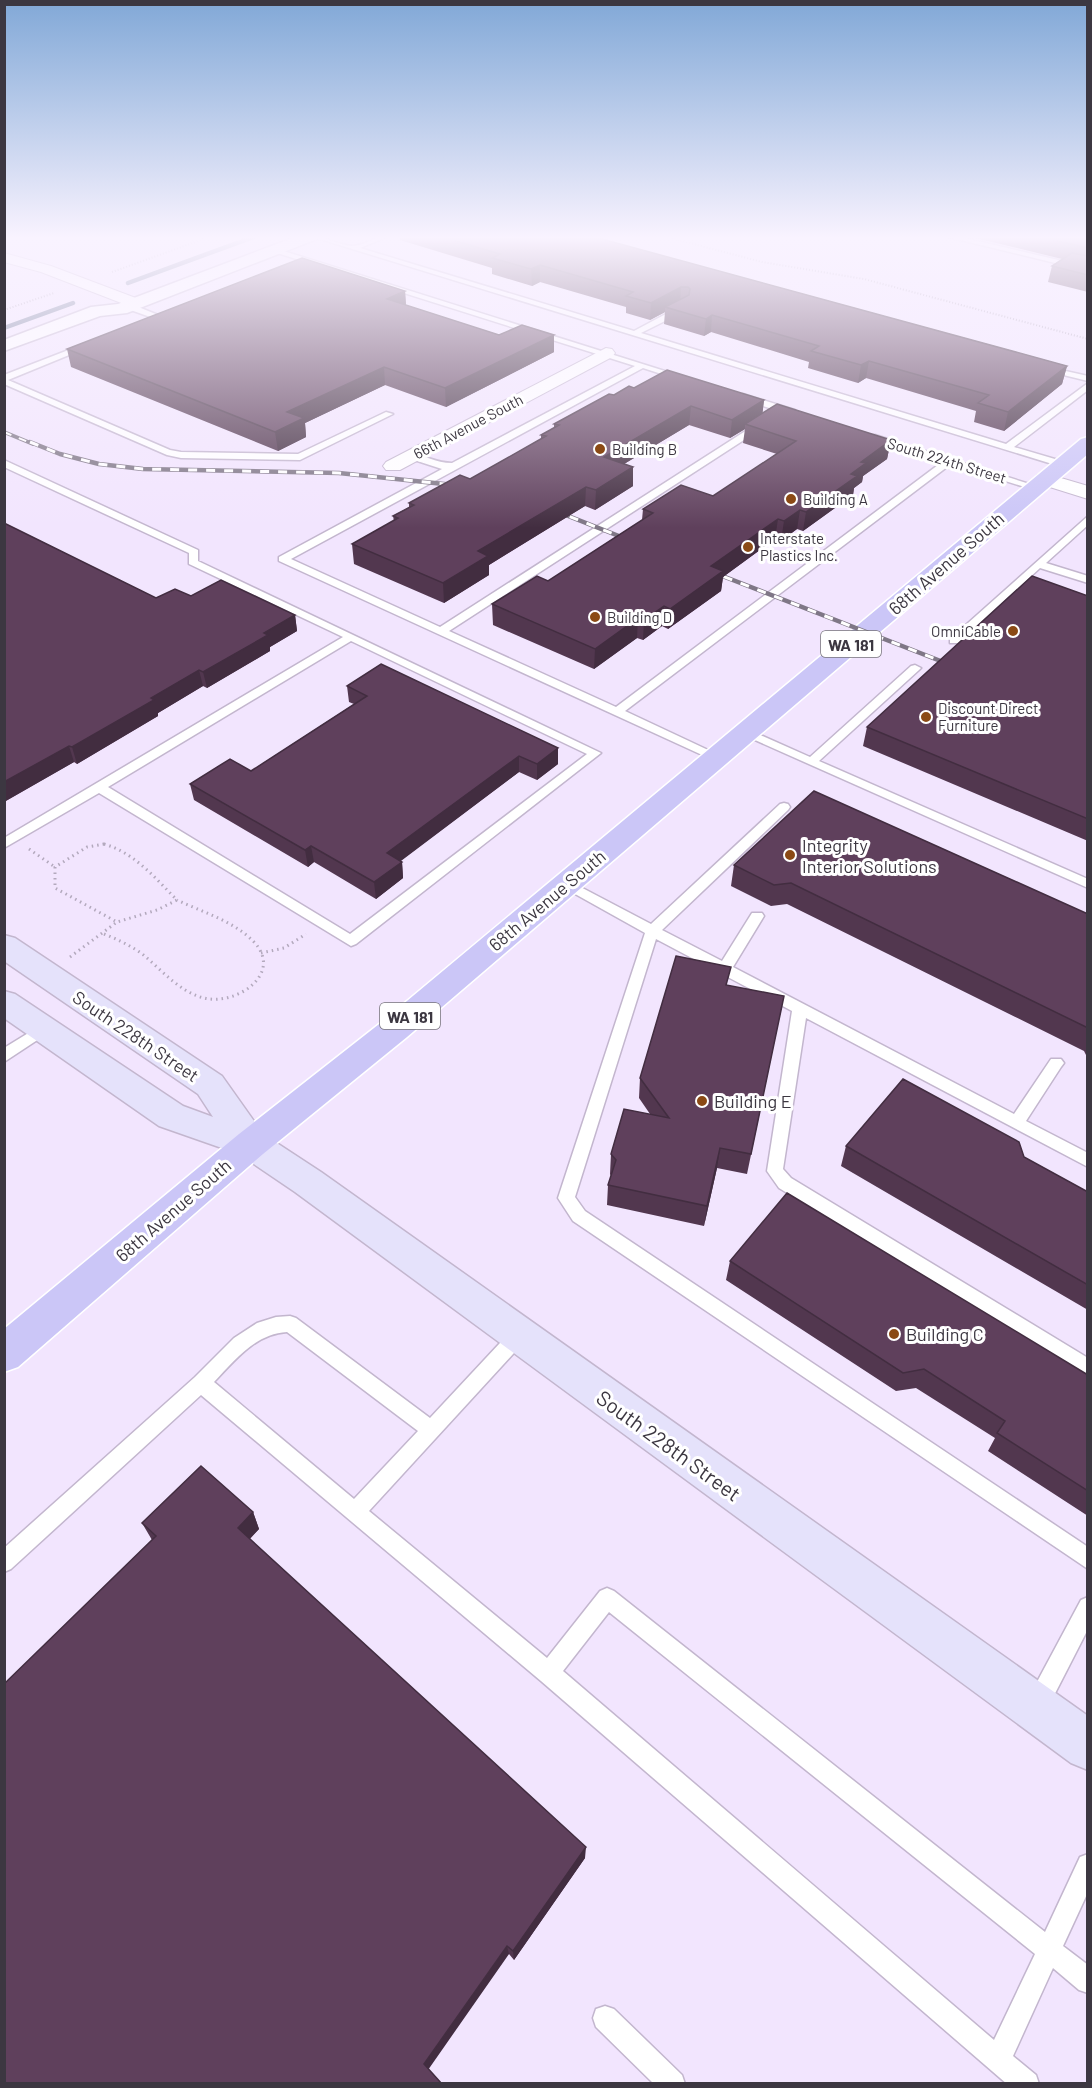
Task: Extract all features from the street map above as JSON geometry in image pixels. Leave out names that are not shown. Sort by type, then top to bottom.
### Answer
[{"type":"main road","name":"68th Avenue South","points":[[4,1354],[305,1098],[395,1029],[1088,443]]},
{"type":"main road","name":"South 228th Street","points":[[4,946],[210,1086],[251,1144]]},
{"type":"main road","name":"South 228th Street","points":[[4,1002],[171,1116],[251,1144],[308,1182],[1088,1746]]},
{"type":"street","points":[[4,346],[37,333]]},
{"type":"street","points":[[4,358],[69,333]]},
{"type":"street","name":"66th Avenue South","points":[[393,465],[606,353]]},
{"type":"street","name":"South 224th Street","points":[[1039,483],[1088,493]]},
{"type":"lane","points":[[543,333],[698,382]]},
{"type":"lane","points":[[634,334],[1062,464]]},
{"type":"lane","points":[[4,380],[93,343]]},
{"type":"lane","points":[[643,365],[283,559],[717,757]]},
{"type":"lane","points":[[1042,367],[1088,379]]},
{"type":"lane","points":[[4,380],[167,452],[191,456],[300,457],[389,414]]},
{"type":"lane","points":[[1008,447],[1088,385]]},
{"type":"lane","points":[[731,393],[796,413]]},
{"type":"lane","points":[[441,631],[785,410]]},
{"type":"lane","name":"South 224th Street","points":[[862,434],[949,461],[1039,483]]},
{"type":"lane","points":[[411,456],[437,466],[454,466]]},
{"type":"lane","points":[[617,712],[949,461]]},
{"type":"lane","points":[[4,463],[194,552],[193,562],[595,753],[351,941],[99,787]]},
{"type":"lane","points":[[954,641],[1088,519]]},
{"type":"lane","points":[[1038,564],[1088,580]]},
{"type":"lane","points":[[9,841],[351,637]]},
{"type":"lane","points":[[811,762],[915,668]]},
{"type":"lane","points":[[745,733],[1088,884]]},
{"type":"lane","points":[[784,807],[652,931],[566,1198],[579,1216],[1088,1559]]},
{"type":"lane","points":[[566,885],[1088,1161]]},
{"type":"lane","points":[[724,969],[757,916]]},
{"type":"lane","points":[[800,1009],[775,1171],[785,1183],[1088,1368]]},
{"type":"lane","points":[[4,1056],[44,1029]]},
{"type":"lane","points":[[1016,1124],[1056,1063]]},
{"type":"lane","points":[[4,1562],[201,1383],[254,1331],[278,1323],[290,1324],[431,1430]]},
{"type":"lane","points":[[356,1511],[518,1336]]},
{"type":"lane","points":[[201,1383],[549,1673],[1027,2084]]},
{"type":"lane","points":[[549,1673],[607,1598],[1088,1981]]},
{"type":"lane","points":[[1035,1709],[1088,1607]]},
{"type":"lane","points":[[998,2060],[1088,1865]]},
{"type":"lane","points":[[605,2018],[673,2084]]},
{"type":"path","points":[[1067,333],[1088,339]]},
{"type":"path","points":[[9,841],[55,867]]},
{"type":"path","points":[[55,867],[93,845],[106,845],[134,858],[177,900],[240,931],[258,946],[262,968],[257,982],[237,997],[205,999],[180,986],[132,947],[104,934]]},
{"type":"path","points":[[55,867],[55,888],[117,922]]},
{"type":"path","points":[[45,975],[104,934],[117,922],[157,910],[177,900]]},
{"type":"path","points":[[261,953],[291,945],[321,922]]},
{"type":"building","points":[[107,333],[554,335],[445,388],[384,367],[287,412],[304,418],[275,432],[67,349]]},
{"type":"building","points":[[776,333],[948,333],[1067,366],[1008,412],[978,403],[989,395],[869,361],[861,365],[811,351],[819,346]]},
{"type":"building","points":[[667,370],[764,400],[732,420],[691,406],[604,457],[633,467],[596,490],[586,487],[478,551],[488,556],[443,583],[352,544],[398,518],[393,516],[414,505],[409,503],[460,475],[470,479],[546,436],[541,435],[559,425],[554,424],[609,394],[614,395],[629,386],[634,388]]},
{"type":"building","points":[[777,404],[891,440],[861,462],[866,463],[851,474],[857,476],[806,512],[800,510],[784,521],[778,519],[711,566],[723,571],[670,609],[664,606],[644,620],[638,618],[595,649],[492,604],[537,576],[548,581],[653,513],[643,509],[681,485],[713,496],[796,441],[745,424]]},
{"type":"building","points":[[4,523],[156,598],[175,589],[191,596],[221,580],[295,615],[264,633],[268,635],[203,672],[199,670],[151,698],[154,700],[72,747],[69,746],[4,782]]},
{"type":"building","points":[[1032,576],[1088,596],[1088,819],[867,727]]},
{"type":"building","points":[[381,664],[558,748],[537,764],[519,756],[387,853],[402,862],[374,882],[311,846],[305,850],[190,784],[230,759],[251,771],[367,696],[347,686]]},
{"type":"building","points":[[814,791],[1088,914],[1088,1028],[791,883],[774,885],[734,865]]},
{"type":"building","name":"Building E","points":[[676,956],[731,967],[726,985],[784,996],[751,1154],[720,1148],[707,1206],[608,1185],[616,1160],[611,1154],[624,1109],[669,1118],[640,1078]]},
{"type":"building","points":[[903,1079],[1019,1142],[1024,1157],[1088,1192],[1088,1285],[846,1146]]},
{"type":"building","name":"Building C","points":[[787,1193],[1088,1375],[1088,1491],[997,1433],[1005,1421],[924,1369],[903,1373],[730,1261]]},
{"type":"building","points":[[201,1466],[253,1512],[238,1528],[586,1847],[513,1951],[507,1946],[424,2064],[442,2084],[4,2084],[4,1684],[156,1536],[142,1523]]},
{"type":"railway","points":[[4,432],[33,444]]},
{"type":"railway","points":[[30,442],[60,454],[99,464],[143,469],[339,473],[463,486]]},
{"type":"railway","points":[[553,510],[634,542]]},
{"type":"railway","points":[[707,570],[956,667]]},
{"type":"place","name":"Building B","points":[[600,449]]},
{"type":"place","name":"Building A","points":[[791,499]]},
{"type":"place","name":"Interstate Plastics Inc.","points":[[748,547]]},
{"type":"place","name":"Building D","points":[[595,617]]},
{"type":"place","name":"OmniCable","points":[[1013,631]]},
{"type":"place","name":"Discount Direct Furniture","points":[[926,717]]},
{"type":"place","name":"Integrity Interior Solutions","points":[[790,855]]},
{"type":"place","name":"Building E","points":[[702,1101]]},
{"type":"place","name":"Building C","points":[[894,1334]]}]
